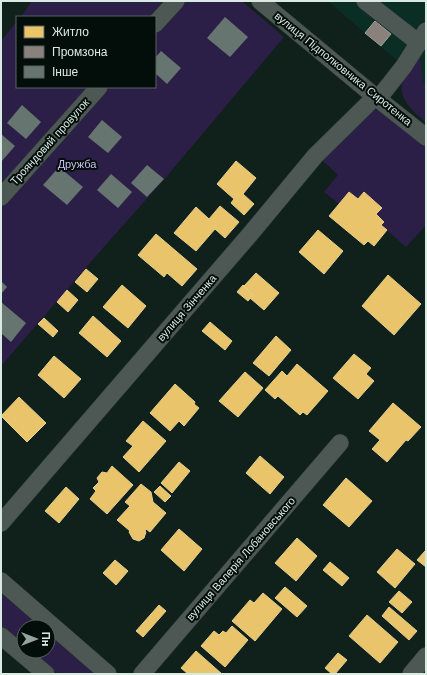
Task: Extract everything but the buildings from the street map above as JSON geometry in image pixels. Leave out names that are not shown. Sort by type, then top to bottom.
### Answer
[{"type":"street","points":[[156,23],[176,1]]},
{"type":"street","name":"вулиця Підполковника Сиротенка","points":[[260,1],[426,137]]},
{"type":"street","points":[[365,1],[422,37]]},
{"type":"street","name":"вулиця Зінченка","points":[[1,523],[252,232],[315,156],[377,98],[404,66],[422,37]]},
{"type":"street","name":"Трояндовий провулок","points":[[1,197],[98,88]]},
{"type":"street","name":"вулиця Валерія Лобановського","points":[[142,674],[340,443]]},
{"type":"street","points":[[1,581],[108,674]]},
{"type":"street","points":[[1,636],[46,674]]},
{"type":"street","points":[[411,674],[426,656]]},
{"type":"shaded area","points":[[328,1],[426,1],[426,85],[365,33]]},
{"type":"green space","name":"Дружба","points":[[32,1],[242,1],[284,37],[167,176],[1,366],[1,41],[16,22],[16,88],[156,88],[156,16],[22,16]]},
{"type":"green space","points":[[420,56],[423,82],[426,85],[426,123],[406,102],[403,97],[402,90],[402,84],[405,76]]},
{"type":"green space","points":[[377,110],[386,112],[426,146],[426,225],[406,247],[381,225],[384,221],[376,214],[381,208],[364,193],[358,199],[349,192],[339,204],[324,192],[338,175],[323,161],[347,131],[369,111]]},
{"type":"green space","points":[[1,593],[32,619],[16,619],[16,640],[1,628]]},
{"type":"green space","points":[[56,639],[98,674],[58,674],[40,659],[56,659]]}]
